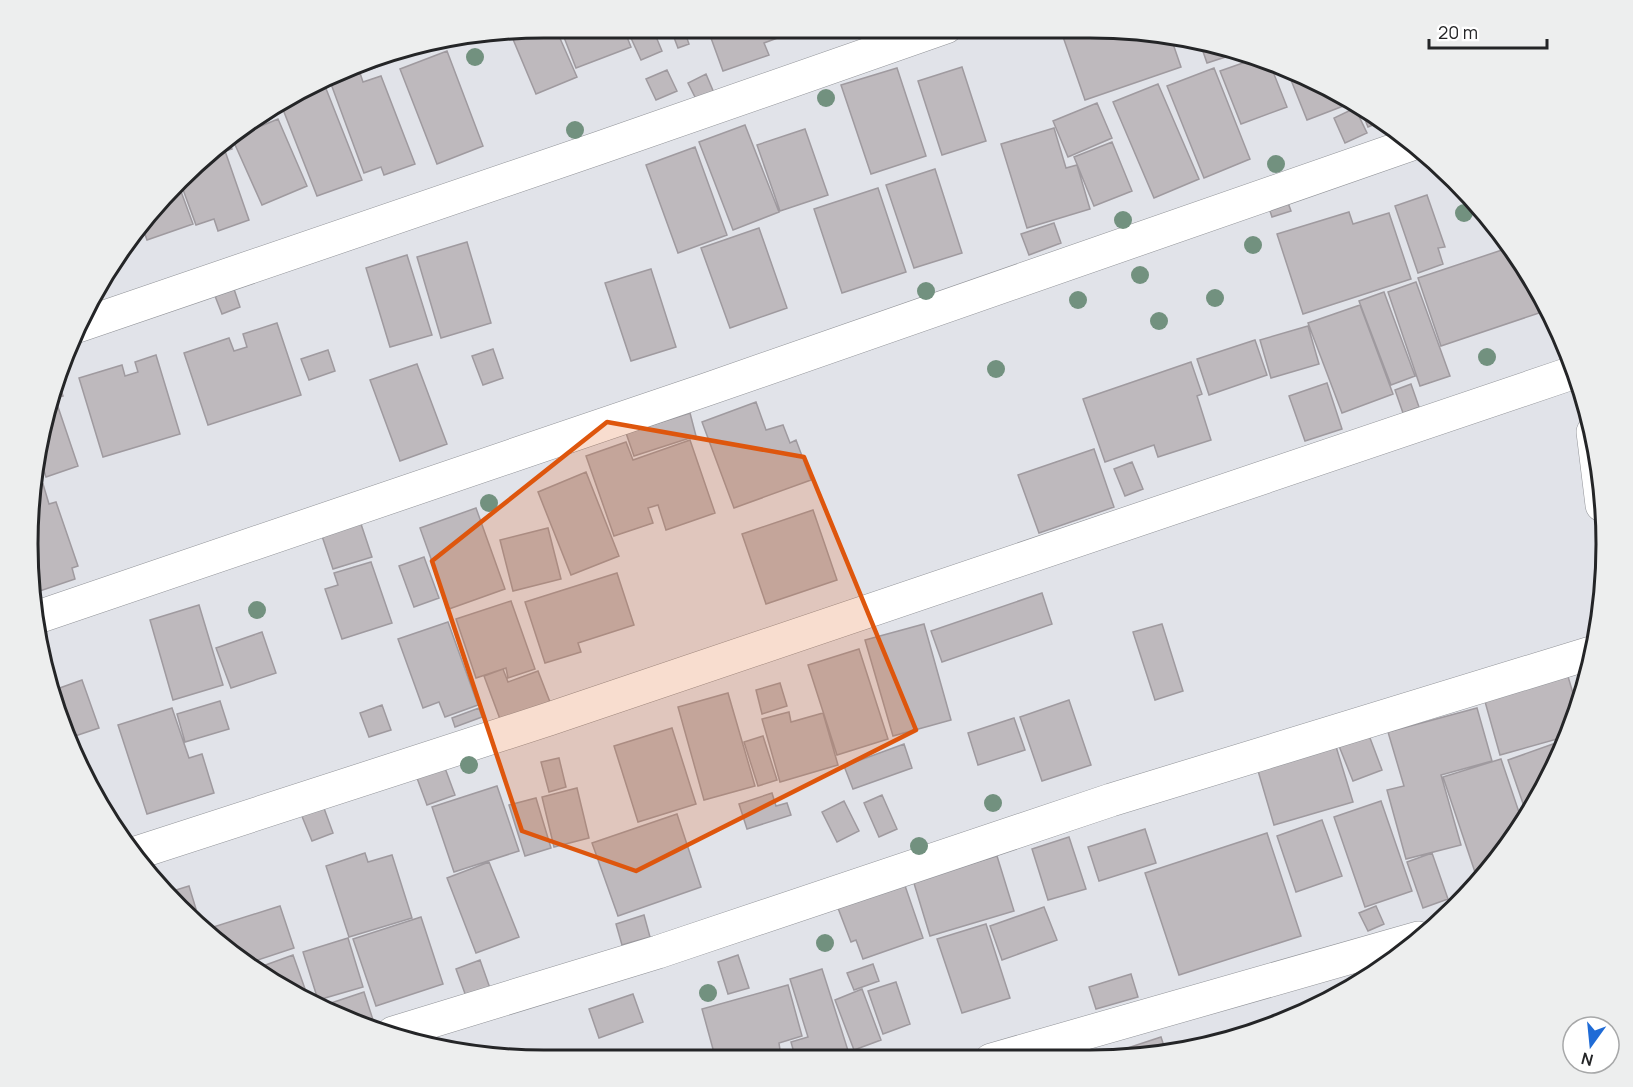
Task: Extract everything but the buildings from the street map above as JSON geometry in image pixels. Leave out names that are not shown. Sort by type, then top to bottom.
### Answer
[{"type":"street","points":[[89,322],[914,38]]},
{"type":"street","points":[[43,615],[708,389],[1405,148]]},
{"type":"street","points":[[141,851],[572,711],[1567,375]]},
{"type":"street","points":[[404,1030],[658,952],[1111,800],[1583,655]]},
{"type":"street","points":[[1026,1050],[1400,943]]},
{"type":"highlighted area","points":[[607,422],[804,457],[916,730],[636,871],[522,831],[432,561]]}]
